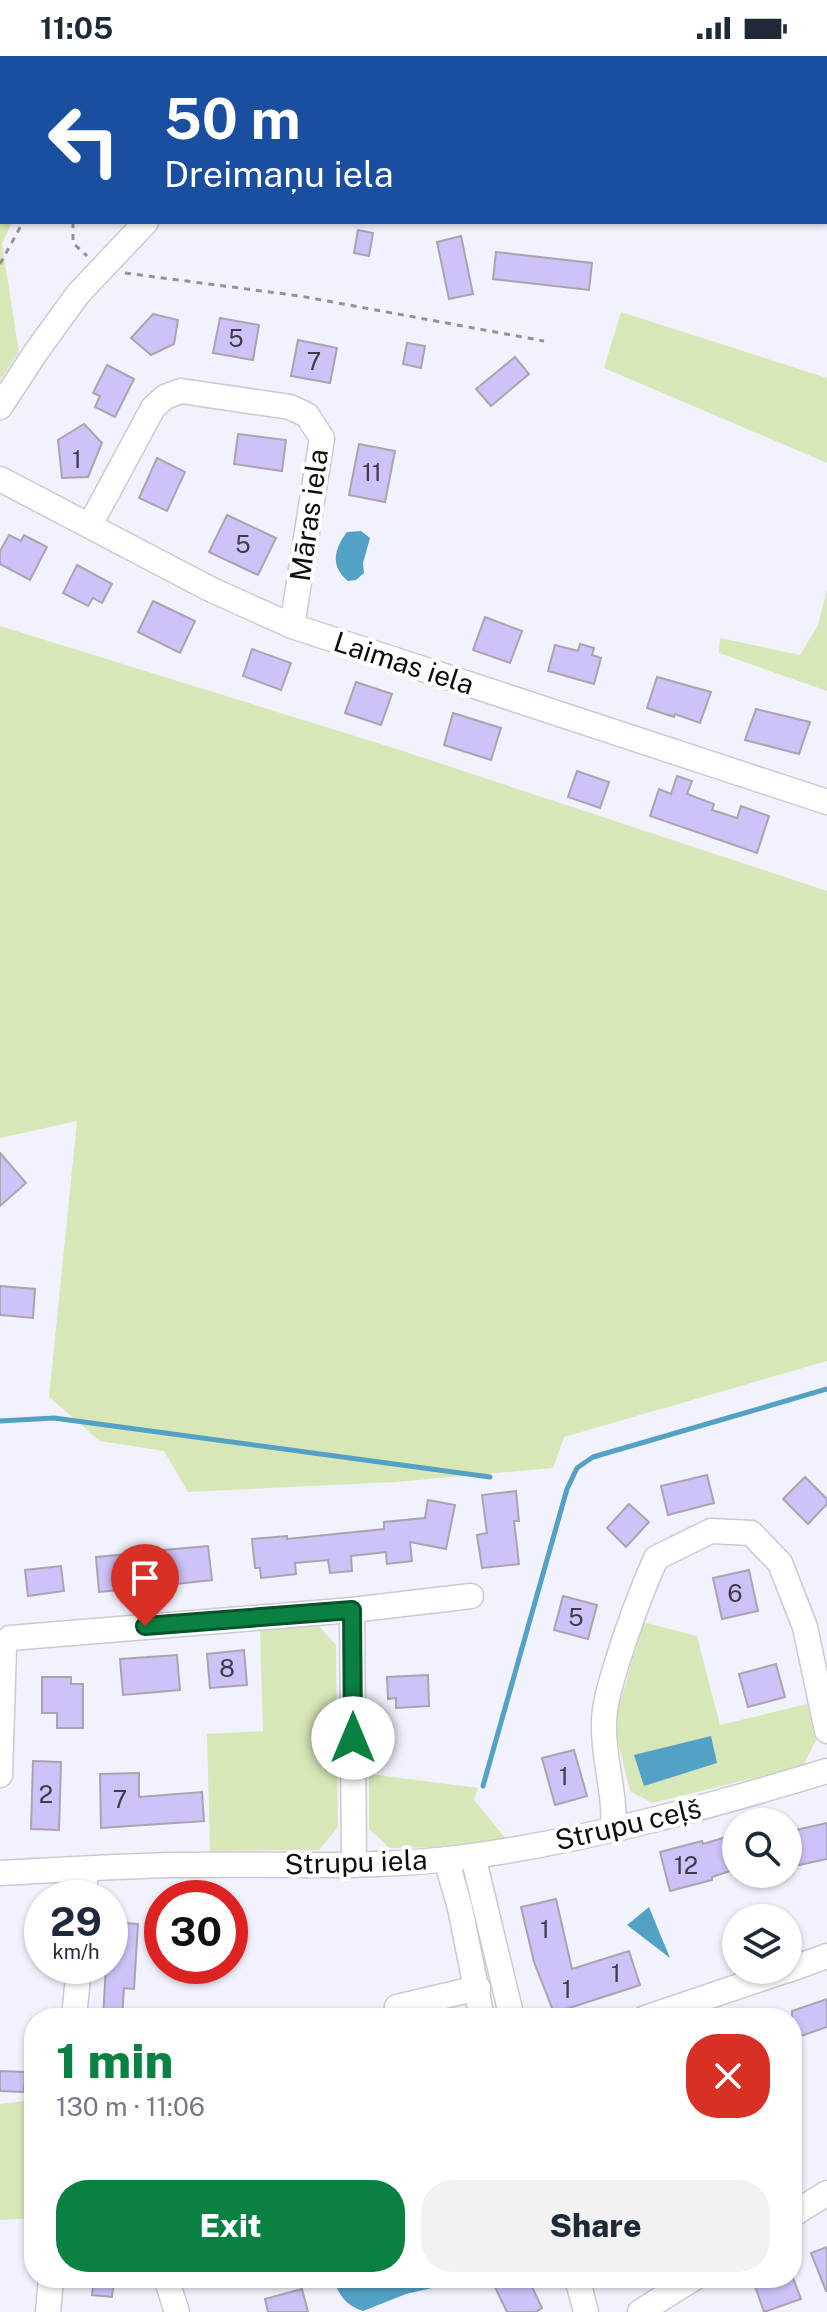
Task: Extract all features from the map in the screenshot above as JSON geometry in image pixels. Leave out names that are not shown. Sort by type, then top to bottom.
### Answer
[{"type":"street","points":[[0,407],[78,294],[144,224]]},
{"type":"street","name":"Māras iela","points":[[90,525],[153,408],[165,397],[181,391],[290,407],[307,415],[322,438],[292,626]]},
{"type":"street","name":"Laimas iela","points":[[0,479],[210,589],[292,626],[827,802]]},
{"type":"street","points":[[613,1829],[615,1806],[603,1723],[633,1610],[656,1558],[711,1531],[751,1533],[780,1563],[805,1627],[827,1731]]},
{"type":"street","points":[[0,1775],[4,1647],[10,1638],[352,1610],[471,1596]]},
{"type":"street","points":[[352,1610],[354,1865]]},
{"type":"street","name":"Strupu ceļš","points":[[473,1856],[613,1829],[740,1798],[827,1771]]},
{"type":"street","points":[[473,1856],[510,2008]]},
{"type":"street","name":"Strupu iela","points":[[0,1873],[175,1865],[354,1865],[473,1856]]},
{"type":"street","points":[[446,1859],[481,2008]]},
{"type":"street","points":[[85,1880],[86,1869]]},
{"type":"street","points":[[802,1965],[827,1956]]},
{"type":"street","points":[[75,2008],[77,1984]]},
{"type":"street","points":[[675,2008],[746,1984]]},
{"type":"street","points":[[397,2007],[478,1988]]},
{"type":"street","points":[[802,2209],[827,2193]]},
{"type":"street","points":[[48,2312],[50,2288]]},
{"type":"street","points":[[169,2288],[177,2312]]},
{"type":"street","points":[[580,2288],[586,2312]]},
{"type":"street","points":[[640,2312],[678,2288]]},
{"type":"path","points":[[0,264],[22,224]]},
{"type":"path","points":[[73,224],[73,243],[101,270],[300,296],[544,341]]},
{"type":"green space","points":[[0,224],[11,224],[2,244],[19,352],[0,380]]},
{"type":"green space","points":[[621,312],[827,378],[827,463],[604,368]]},
{"type":"green space","points":[[827,590],[827,691],[719,653],[720,638],[800,655],[818,625]]},
{"type":"green space","points":[[0,626],[400,750],[827,891],[827,1361],[564,1437],[553,1468],[396,1482],[188,1492],[164,1451],[100,1441],[49,1397],[77,1121],[0,1138]]},
{"type":"green space","points":[[643,1622],[697,1636],[720,1725],[807,1704],[816,1740],[803,1766],[652,1803],[630,1791],[617,1738],[618,1711]]},
{"type":"green space","points":[[318,1625],[336,1645],[338,1827],[319,1850],[210,1851],[207,1734],[263,1731],[260,1630]]},
{"type":"green space","points":[[369,1774],[478,1788],[474,1800],[506,1839],[475,1847],[390,1848],[369,1829]]},
{"type":"green space","points":[[24,2101],[24,2219],[0,2220],[0,2104]]},
{"type":"water","points":[[361,531],[370,538],[363,563],[364,573],[356,580],[348,581],[338,569],[337,551],[347,532]]},
{"type":"water","points":[[711,1736],[717,1763],[644,1786],[634,1755]]},
{"type":"water","points":[[649,1907],[670,1958],[627,1925]]},
{"type":"water","points":[[432,2288],[406,2294],[363,2311],[344,2299],[338,2289]]},
{"type":"building","points":[[358,230],[373,233],[369,256],[354,253]]},
{"type":"building","points":[[461,236],[473,294],[449,299],[437,242]]},
{"type":"building","points":[[496,252],[592,263],[589,290],[493,279]]},
{"type":"building","points":[[153,314],[178,320],[174,344],[151,355],[131,338]]},
{"type":"building","points":[[220,318],[259,325],[253,360],[213,353]]},
{"type":"building","points":[[298,340],[337,348],[330,383],[291,376]]},
{"type":"building","points":[[407,343],[425,346],[421,368],[403,364]]},
{"type":"building","points":[[515,357],[529,374],[491,406],[476,389]]},
{"type":"building","points":[[107,365],[134,379],[115,417],[95,407],[100,396],[93,393]]},
{"type":"building","points":[[84,424],[102,443],[88,477],[62,478],[58,440]]},
{"type":"building","points":[[238,434],[286,440],[282,471],[234,464]]},
{"type":"building","points":[[359,444],[395,451],[385,502],[349,495]]},
{"type":"building","points":[[157,458],[185,472],[167,511],[139,498]]},
{"type":"building","points":[[227,515],[276,538],[258,575],[209,552]]},
{"type":"building","points":[[9,535],[21,541],[24,535],[47,547],[30,580],[0,564],[0,551]]},
{"type":"building","points":[[77,565],[112,584],[102,603],[93,598],[88,606],[63,593]]},
{"type":"building","points":[[153,601],[195,621],[180,653],[138,632]]},
{"type":"building","points":[[485,617],[522,631],[510,663],[473,650]]},
{"type":"building","points":[[580,644],[594,648],[592,655],[601,658],[594,684],[548,671],[555,645],[578,651]]},
{"type":"building","points":[[252,649],[291,663],[281,690],[243,676]]},
{"type":"building","points":[[657,677],[711,692],[700,723],[647,708]]},
{"type":"building","points":[[356,682],[392,694],[381,725],[345,713]]},
{"type":"building","points":[[756,709],[810,722],[799,754],[745,740]]},
{"type":"building","points":[[453,713],[501,728],[491,760],[444,745]]},
{"type":"building","points":[[577,771],[609,782],[600,808],[568,797]]},
{"type":"building","points":[[677,776],[692,781],[687,794],[714,804],[712,810],[737,818],[741,806],[769,816],[757,853],[650,816],[659,789],[671,794]]},
{"type":"building","points":[[0,1153],[26,1183],[0,1206]]},
{"type":"building","points":[[0,1286],[35,1289],[33,1318],[0,1315]]},
{"type":"building","points":[[707,1475],[714,1503],[668,1515],[661,1486]]},
{"type":"building","points":[[805,1477],[827,1499],[827,1504],[808,1524],[783,1499]]},
{"type":"building","points":[[516,1491],[519,1521],[514,1521],[519,1564],[482,1568],[477,1535],[487,1533],[482,1495]]},
{"type":"building","points":[[428,1500],[455,1505],[446,1549],[410,1542],[412,1561],[387,1564],[386,1552],[351,1556],[352,1571],[330,1573],[328,1560],[295,1563],[296,1574],[261,1578],[260,1568],[255,1568],[252,1539],[287,1536],[287,1539],[384,1529],[384,1522],[425,1518]]},
{"type":"building","points":[[629,1504],[649,1522],[626,1547],[607,1528]]},
{"type":"building","points":[[208,1546],[212,1580],[167,1585],[164,1550]]},
{"type":"building","points":[[139,1553],[142,1588],[99,1592],[96,1557]]},
{"type":"building","points":[[61,1566],[64,1591],[28,1596],[25,1570]]},
{"type":"building","points":[[749,1570],[758,1611],[722,1619],[713,1578]]},
{"type":"building","points":[[563,1596],[597,1605],[588,1639],[554,1630]]},
{"type":"building","points":[[244,1650],[247,1685],[210,1688],[207,1654]]},
{"type":"building","points":[[177,1655],[180,1690],[123,1695],[120,1659]]},
{"type":"building","points":[[776,1664],[785,1697],[748,1707],[739,1674]]},
{"type":"building","points":[[428,1675],[429,1706],[396,1708],[396,1698],[388,1699],[387,1677]]},
{"type":"building","points":[[42,1677],[71,1677],[71,1684],[83,1684],[83,1728],[57,1728],[57,1713],[42,1713]]},
{"type":"building","points":[[574,1750],[587,1796],[555,1805],[542,1758]]},
{"type":"building","points":[[33,1761],[61,1762],[59,1830],[31,1829]]},
{"type":"building","points":[[139,1773],[139,1797],[202,1792],[204,1821],[101,1828],[100,1774]]},
{"type":"building","points":[[827,1823],[827,1859],[802,1864],[802,1829]]},
{"type":"building","points":[[722,1838],[722,1874],[712,1877],[712,1880],[670,1891],[660,1852],[702,1841],[703,1844]]},
{"type":"building","points":[[556,1899],[572,1969],[629,1951],[640,1985],[569,2008],[552,2008],[534,1962],[521,1907]]},
{"type":"building","points":[[128,1923],[138,1924],[134,1989],[124,1988],[123,2008],[104,2008],[105,1984],[128,1984]]},
{"type":"building","points":[[827,1999],[827,2027],[802,2036],[801,2008]]},
{"type":"building","points":[[0,2071],[24,2072],[24,2092],[0,2091]]},
{"type":"building","points":[[827,2247],[827,2291],[826,2291],[811,2253]]},
{"type":"building","points":[[93,2288],[113,2288],[112,2297],[92,2295]]},
{"type":"building","points":[[495,2288],[533,2288],[542,2308],[535,2312],[507,2312]]},
{"type":"building","points":[[756,2288],[797,2288],[801,2299],[764,2312]]},
{"type":"building","points":[[302,2289],[308,2312],[268,2312],[265,2299]]},
{"type":"waterway","points":[[483,1786],[567,1489],[577,1468],[593,1457],[827,1389]]},
{"type":"waterway","points":[[0,1421],[54,1418],[490,1477]]},
{"type":"route","points":[[145,1626],[352,1610],[353,1738]]}]
